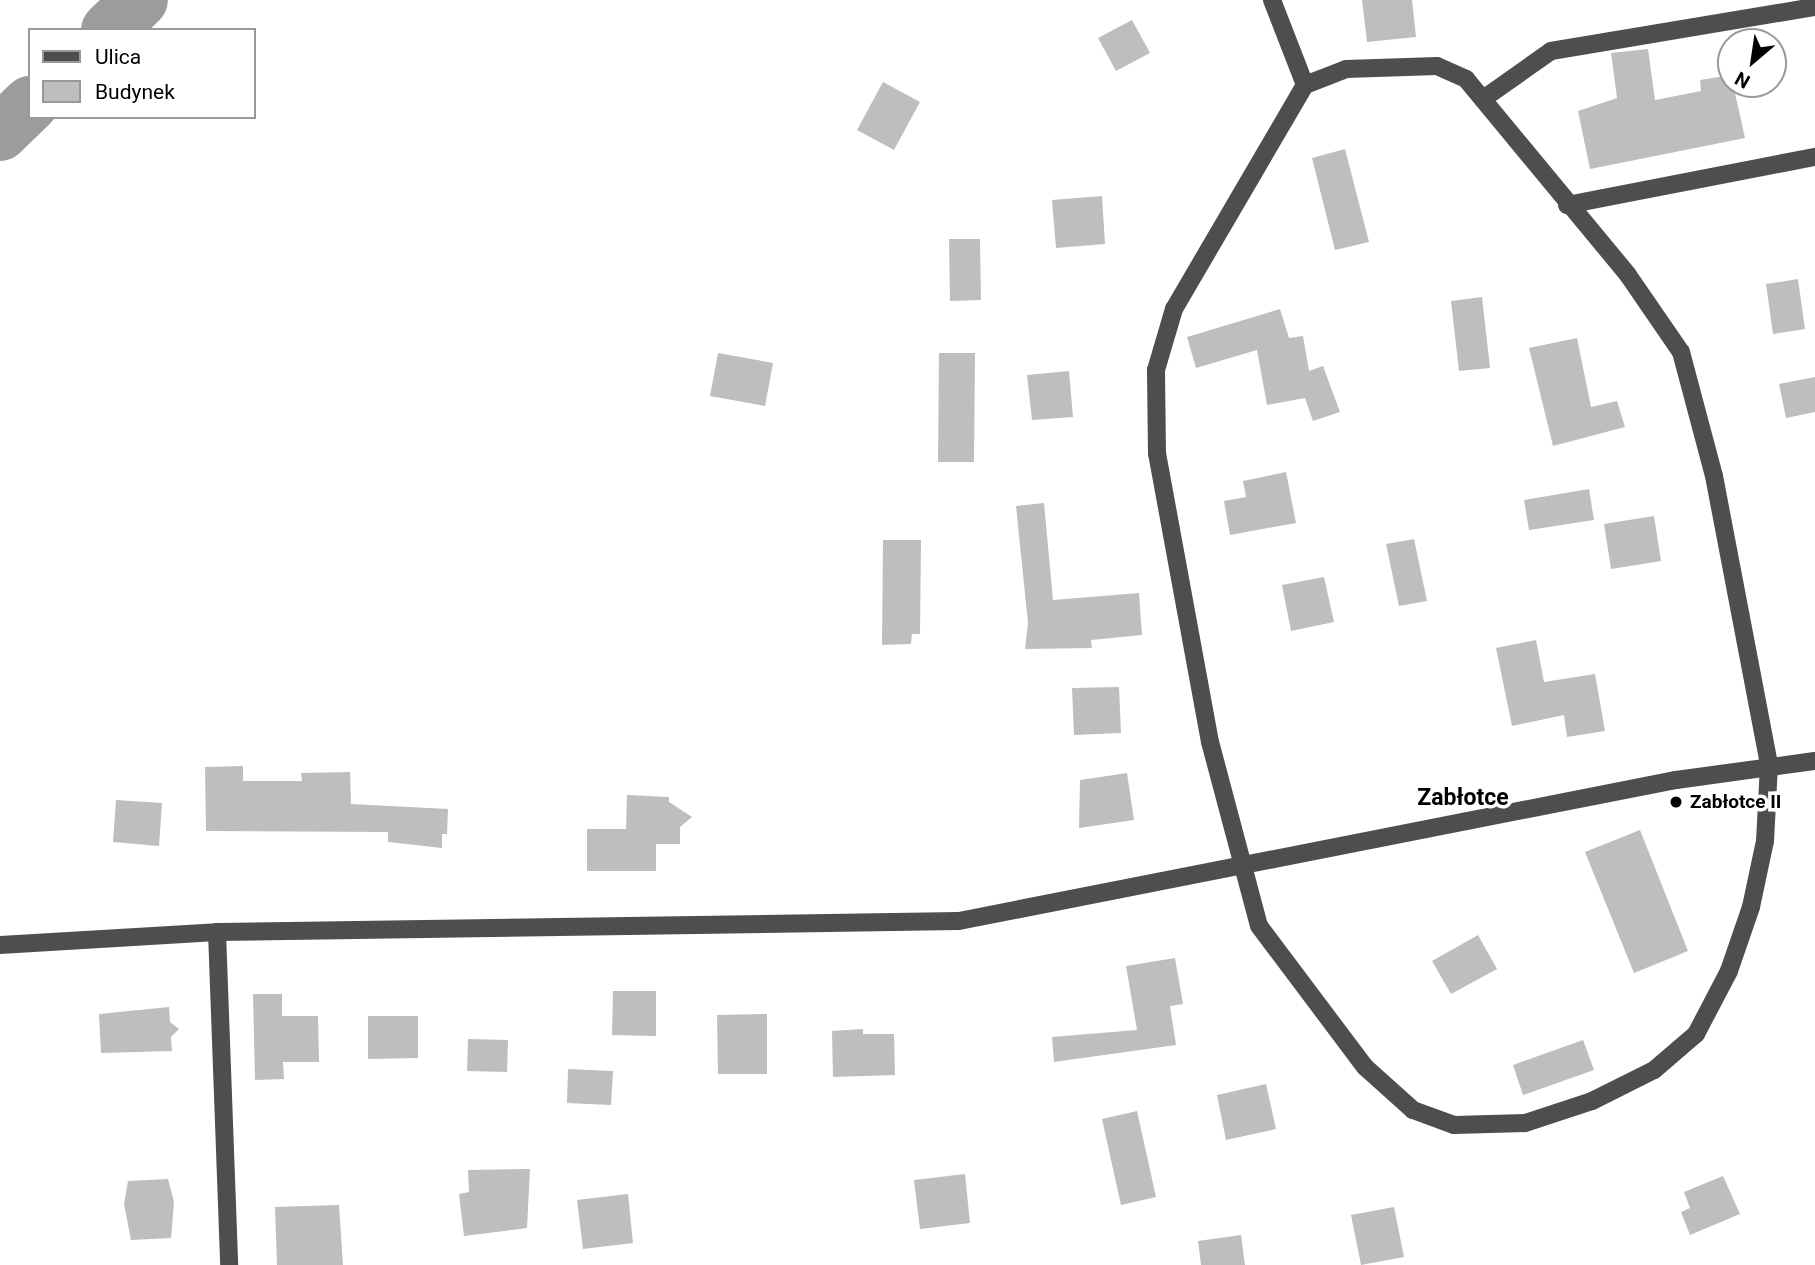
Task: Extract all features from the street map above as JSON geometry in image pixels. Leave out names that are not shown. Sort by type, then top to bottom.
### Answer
[{"type":"street","points":[[1272,0],[1305,85]]},
{"type":"street","points":[[1483,99],[1513,73],[1551,51],[1815,8]]},
{"type":"street","points":[[1437,66],[1466,79],[1483,99],[1567,205],[1628,275],[1681,352],[1714,476],[1769,765],[1765,841],[1751,907],[1729,971],[1696,1034],[1654,1070],[1592,1101],[1525,1123],[1454,1125],[1413,1110],[1365,1066],[1259,926],[1210,742],[1171,535],[1157,454],[1156,370],[1174,309],[1305,85],[1346,69],[1437,66]]},
{"type":"street","points":[[1567,205],[1815,157]]},
{"type":"street","points":[[0,945],[217,932],[959,921],[1769,765],[1815,761]]},
{"type":"street","points":[[217,932],[229,1265]]},
{"type":"building","points":[[1362,0],[1412,0],[1416,37],[1367,42]]},
{"type":"building","points":[[1132,20],[1150,53],[1116,71],[1098,38]]},
{"type":"building","points":[[1648,49],[1655,100],[1701,91],[1700,80],[1717,77],[1717,98],[1736,98],[1745,138],[1590,169],[1578,111],[1617,98],[1611,53]]},
{"type":"building","points":[[883,82],[920,102],[894,150],[857,130]]},
{"type":"building","points":[[1345,149],[1369,242],[1335,250],[1312,158]]},
{"type":"building","points":[[1102,196],[1105,244],[1056,248],[1052,200]]},
{"type":"building","points":[[949,239],[980,239],[981,300],[950,301]]},
{"type":"building","points":[[1798,279],[1805,329],[1773,334],[1766,284]]},
{"type":"building","points":[[1482,297],[1490,368],[1459,371],[1451,301]]},
{"type":"building","points":[[1280,309],[1289,338],[1303,336],[1309,371],[1323,366],[1340,412],[1313,421],[1305,398],[1267,405],[1257,350],[1196,368],[1187,337]]},
{"type":"building","points":[[1577,338],[1591,407],[1617,401],[1625,427],[1553,446],[1529,348]]},
{"type":"building","points":[[718,353],[773,363],[765,406],[710,396]]},
{"type":"building","points":[[939,353],[975,353],[974,462],[938,462]]},
{"type":"building","points":[[1069,371],[1073,417],[1032,420],[1027,375]]},
{"type":"building","points":[[1815,377],[1815,412],[1786,418],[1779,384]]},
{"type":"building","points":[[1286,472],[1296,523],[1230,535],[1224,501],[1246,497],[1243,481]]},
{"type":"building","points":[[1589,489],[1594,520],[1529,530],[1524,500]]},
{"type":"building","points":[[1044,503],[1053,600],[1139,593],[1142,635],[1091,640],[1092,648],[1025,649],[1028,623],[1016,506]]},
{"type":"building","points":[[1654,516],[1661,561],[1611,569],[1604,524]]},
{"type":"building","points":[[1414,539],[1427,601],[1399,606],[1386,544]]},
{"type":"building","points":[[883,540],[921,540],[920,634],[912,634],[911,644],[882,645]]},
{"type":"building","points":[[1324,577],[1334,622],[1291,631],[1282,585]]},
{"type":"building","points":[[1536,640],[1544,682],[1595,674],[1605,731],[1567,737],[1564,715],[1512,726],[1496,648]]},
{"type":"building","points":[[1119,687],[1121,733],[1074,735],[1072,688]]},
{"type":"building","points":[[243,766],[243,781],[302,781],[301,773],[350,772],[351,804],[448,809],[447,834],[442,834],[442,848],[388,842],[388,832],[206,831],[205,767]]},
{"type":"building","points":[[1127,773],[1134,820],[1079,828],[1080,780]]},
{"type":"building","points":[[627,795],[669,797],[669,802],[692,817],[680,827],[680,844],[656,844],[656,871],[587,871],[587,829],[626,829]]},
{"type":"building","points":[[116,800],[162,803],[159,846],[113,842]]},
{"type":"building","points":[[1640,830],[1688,951],[1634,973],[1585,852]]},
{"type":"building","points":[[1478,935],[1497,969],[1451,994],[1432,961]]},
{"type":"building","points":[[1175,958],[1183,1004],[1170,1006],[1176,1045],[1054,1062],[1052,1037],[1137,1030],[1126,966]]},
{"type":"building","points":[[613,991],[656,991],[656,1036],[612,1035]]},
{"type":"building","points":[[253,994],[282,994],[282,1016],[318,1016],[319,1062],[283,1062],[284,1079],[255,1080]]},
{"type":"building","points":[[169,1007],[170,1022],[179,1029],[171,1037],[172,1051],[101,1053],[99,1014]]},
{"type":"building","points":[[767,1014],[767,1074],[718,1074],[717,1015]]},
{"type":"building","points":[[368,1016],[418,1016],[418,1058],[368,1059]]},
{"type":"building","points":[[863,1029],[863,1034],[894,1034],[895,1075],[833,1077],[832,1031]]},
{"type":"building","points":[[468,1039],[508,1040],[507,1072],[467,1071]]},
{"type":"building","points":[[1583,1040],[1594,1070],[1523,1095],[1513,1065]]},
{"type":"building","points":[[568,1069],[613,1071],[611,1105],[567,1103]]},
{"type":"building","points":[[1266,1084],[1276,1129],[1226,1140],[1217,1095]]},
{"type":"building","points":[[1137,1111],[1156,1197],[1121,1205],[1102,1119]]},
{"type":"building","points":[[530,1169],[527,1228],[464,1236],[459,1194],[469,1192],[468,1170]]},
{"type":"building","points":[[965,1174],[970,1223],[920,1229],[914,1180]]},
{"type":"building","points":[[1723,1176],[1740,1214],[1690,1235],[1681,1212],[1690,1208],[1684,1192]]},
{"type":"building","points":[[168,1179],[174,1202],[171,1238],[131,1240],[124,1204],[128,1181]]},
{"type":"building","points":[[628,1194],[633,1243],[583,1249],[577,1200]]},
{"type":"building","points":[[339,1205],[343,1265],[277,1265],[275,1207]]},
{"type":"building","points":[[1394,1207],[1404,1257],[1361,1265],[1351,1215]]},
{"type":"building","points":[[1241,1235],[1245,1265],[1201,1265],[1198,1241]]},
{"type":"waterway","points":[[111,28],[140,0]]},
{"type":"waterway","points":[[0,133],[28,106]]},
{"type":"place","name":"Zabłotce II","points":[[1676,802]]},
{"type":"district","name":"Zabłotce","points":[[1463,798]]}]
